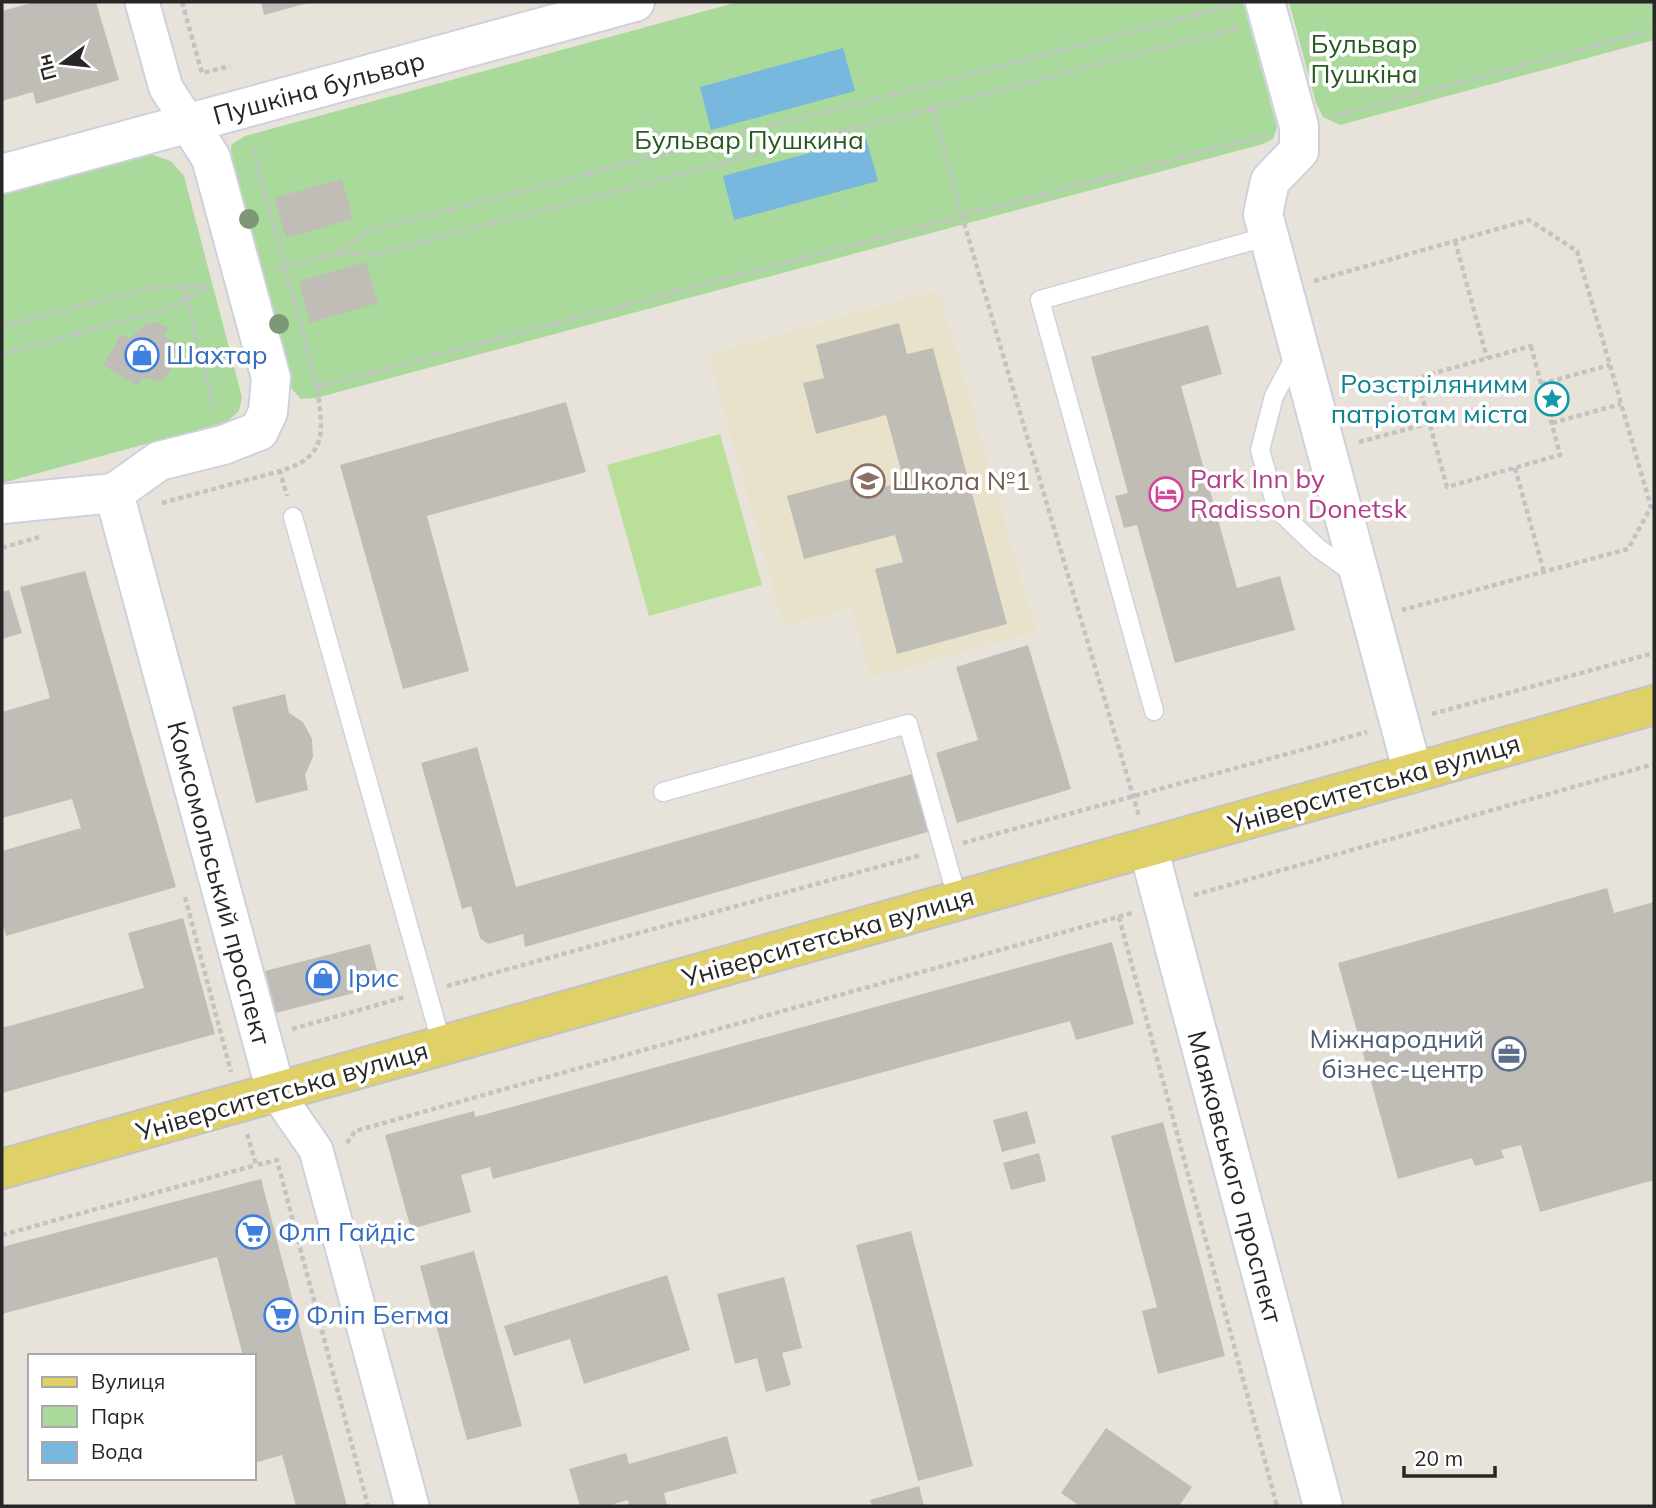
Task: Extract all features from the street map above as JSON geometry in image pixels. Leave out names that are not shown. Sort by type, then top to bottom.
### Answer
[{"type":"main road","name":"Університетська вулиця","points":[[2,1169],[1654,705]]},
{"type":"street","points":[[2,504],[114,493],[159,461],[223,445],[259,431],[268,412],[271,379],[211,159],[166,88],[142,2]]},
{"type":"street","name":"Пушкіна бульвар","points":[[2,174],[635,2]]},
{"type":"street","points":[[1265,4],[1298,126],[1299,151],[1270,181],[1263,214],[1413,773]]},
{"type":"street","name":"Комсомольський проспект","points":[[114,493],[276,1092],[316,1150],[412,1506]]},
{"type":"street","name":"Маяковського проспект","points":[[1148,847],[1323,1506]]},
{"type":"lane","points":[[1154,711],[1040,300],[1269,236]]},
{"type":"lane","points":[[1299,348],[1274,396],[1260,450],[1278,509],[1318,548],[1362,579]]},
{"type":"lane","points":[[293,517],[442,1045]]},
{"type":"lane","points":[[663,792],[908,724],[958,901]]},
{"type":"path","points":[[182,2],[202,73],[230,66]]},
{"type":"path","points":[[243,279],[338,253],[372,254],[1233,29],[1265,4]]},
{"type":"path","points":[[338,253],[366,232],[1227,7],[1265,4]]},
{"type":"path","points":[[317,387],[1654,30]]},
{"type":"path","points":[[933,108],[962,216],[1148,847]]},
{"type":"path","points":[[254,151],[317,387],[322,422],[318,443],[309,459],[280,471],[293,517]]},
{"type":"path","points":[[1283,290],[1529,220],[1577,251],[1651,507],[1628,549],[1372,619]]},
{"type":"path","points":[[1455,241],[1488,358]]},
{"type":"path","points":[[2,327],[153,287],[213,286],[161,311],[2,354]]},
{"type":"path","points":[[183,287],[223,445]]},
{"type":"path","points":[[1531,346],[1541,384],[1560,455],[1447,487],[1417,378],[1531,346]]},
{"type":"path","points":[[1541,384],[1610,365]]},
{"type":"path","points":[[1552,423],[1621,404]]},
{"type":"path","points":[[1327,451],[1430,423]]},
{"type":"path","points":[[1515,468],[1544,572]]},
{"type":"path","points":[[347,1143],[355,1131],[1654,764]]},
{"type":"path","points":[[1119,917],[1277,1506]]},
{"type":"path","points":[[2,1235],[256,1165]]},
{"type":"shaded area","name":"Школа №1","points":[[939,289],[1036,632],[871,678],[851,608],[784,626],[708,355]]},
{"type":"green space","name":"Бульвар Пушкина","points":[[738,2],[1243,2],[1277,127],[1273,139],[1263,144],[316,398],[301,399],[291,388],[232,174],[231,145],[245,136]]},
{"type":"green space","name":"Бульвар Пушкіна","points":[[1289,2],[1654,2],[1654,40],[1340,125],[1323,117],[1316,103]]},
{"type":"green space","points":[[147,153],[171,161],[184,176],[242,397],[239,411],[227,422],[2,483],[2,193]]},
{"type":"green space","points":[[720,434],[762,585],[649,616],[607,465]]},
{"type":"water","points":[[843,48],[855,91],[711,130],[700,87]]},
{"type":"water","points":[[866,138],[878,181],[734,220],[723,176]]},
{"type":"building","points":[[35,2],[96,2],[119,80],[36,104],[33,92],[2,101],[2,11]]},
{"type":"building","points":[[261,2],[308,2],[308,3],[264,15]]},
{"type":"building","points":[[342,179],[353,219],[286,238],[274,198]]},
{"type":"building","points":[[366,262],[378,303],[310,323],[299,281]]},
{"type":"building","name":"Шахтар","points":[[148,323],[158,323],[169,328],[164,335],[178,345],[171,370],[161,382],[143,377],[137,386],[103,365],[121,334],[130,339]]},
{"type":"building","points":[[899,323],[907,354],[933,348],[1007,624],[897,654],[875,569],[903,562],[895,535],[804,559],[787,496],[880,471],[884,487],[904,481],[886,415],[816,434],[803,383],[824,378],[816,345]]},
{"type":"building","name":"Park Inn by Radisson Donetsk","points":[[1208,325],[1222,374],[1181,386],[1237,588],[1280,576],[1295,630],[1175,663],[1137,525],[1124,528],[1115,496],[1128,493],[1091,357]]},
{"type":"building","points":[[566,402],[586,472],[427,516],[469,671],[403,689],[340,465]]},
{"type":"building","points":[[85,571],[176,887],[6,936],[2,920],[2,851],[81,828],[72,799],[2,818],[2,712],[50,698],[20,587]]},
{"type":"building","points":[[9,590],[22,633],[2,639],[2,592]]},
{"type":"building","points":[[1028,645],[1071,789],[957,823],[936,753],[978,740],[956,667]]},
{"type":"building","points":[[285,694],[289,713],[303,722],[312,739],[313,757],[305,775],[308,790],[256,803],[232,707]]},
{"type":"building","points":[[477,747],[516,887],[915,773],[931,831],[525,947],[523,934],[488,944],[480,938],[471,906],[462,909],[421,763]]},
{"type":"building","name":"Міжнародний бізнес-центр","points":[[1607,888],[1614,913],[1654,902],[1654,1180],[1540,1212],[1521,1145],[1501,1150],[1504,1158],[1475,1166],[1472,1158],[1398,1179],[1338,963]]},
{"type":"building","points":[[183,918],[215,1034],[2,1093],[2,1028],[144,988],[128,933]]},
{"type":"building","points":[[1112,942],[1134,1024],[1076,1040],[1070,1021],[493,1179],[490,1167],[461,1175],[471,1212],[411,1229],[385,1135],[474,1111],[475,1117]]},
{"type":"building","name":"Ірис","points":[[370,944],[381,986],[276,1013],[265,971]]},
{"type":"building","points":[[1027,1111],[1036,1143],[1002,1152],[993,1120]]},
{"type":"building","points":[[1163,1122],[1225,1356],[1158,1374],[1142,1311],[1157,1307],[1111,1136]]},
{"type":"building","points":[[1039,1153],[1046,1181],[1011,1190],[1003,1163]]},
{"type":"building","points":[[261,1179],[347,1506],[296,1506],[282,1455],[256,1462],[256,1354],[242,1354],[217,1257],[2,1314],[2,1247]]},
{"type":"building","points":[[911,1231],[973,1466],[918,1481],[856,1245]]},
{"type":"building","points":[[474,1251],[522,1426],[467,1440],[420,1266]]},
{"type":"building","points":[[667,1275],[690,1350],[584,1384],[570,1339],[514,1356],[504,1326]]},
{"type":"building","points":[[784,1277],[802,1348],[782,1353],[791,1385],[766,1392],[757,1358],[735,1364],[717,1294]]},
{"type":"building","points":[[1106,1428],[1192,1487],[1179,1506],[1080,1506],[1061,1493]]},
{"type":"building","points":[[727,1436],[737,1473],[664,1493],[667,1506],[629,1506],[628,1500],[607,1506],[580,1506],[569,1469],[626,1453],[629,1464]]},
{"type":"building","points":[[919,1486],[924,1506],[872,1506],[870,1500]]},
{"type":"place","name":"Шахтар","points":[[142,355]]},
{"type":"place","name":"Розстрілянимм патріотам міста","points":[[1552,399]]},
{"type":"place","name":"Школа №1","points":[[868,481]]},
{"type":"place","name":"Park Inn by Radisson Donetsk","points":[[1166,494]]},
{"type":"place","name":"Ірис","points":[[323,978]]},
{"type":"place","name":"Міжнародний бізнес-центр","points":[[1509,1054]]},
{"type":"place","name":"Флп Гайдіс","points":[[253,1232]]},
{"type":"place","name":"Фліп Бегма","points":[[281,1315]]}]
